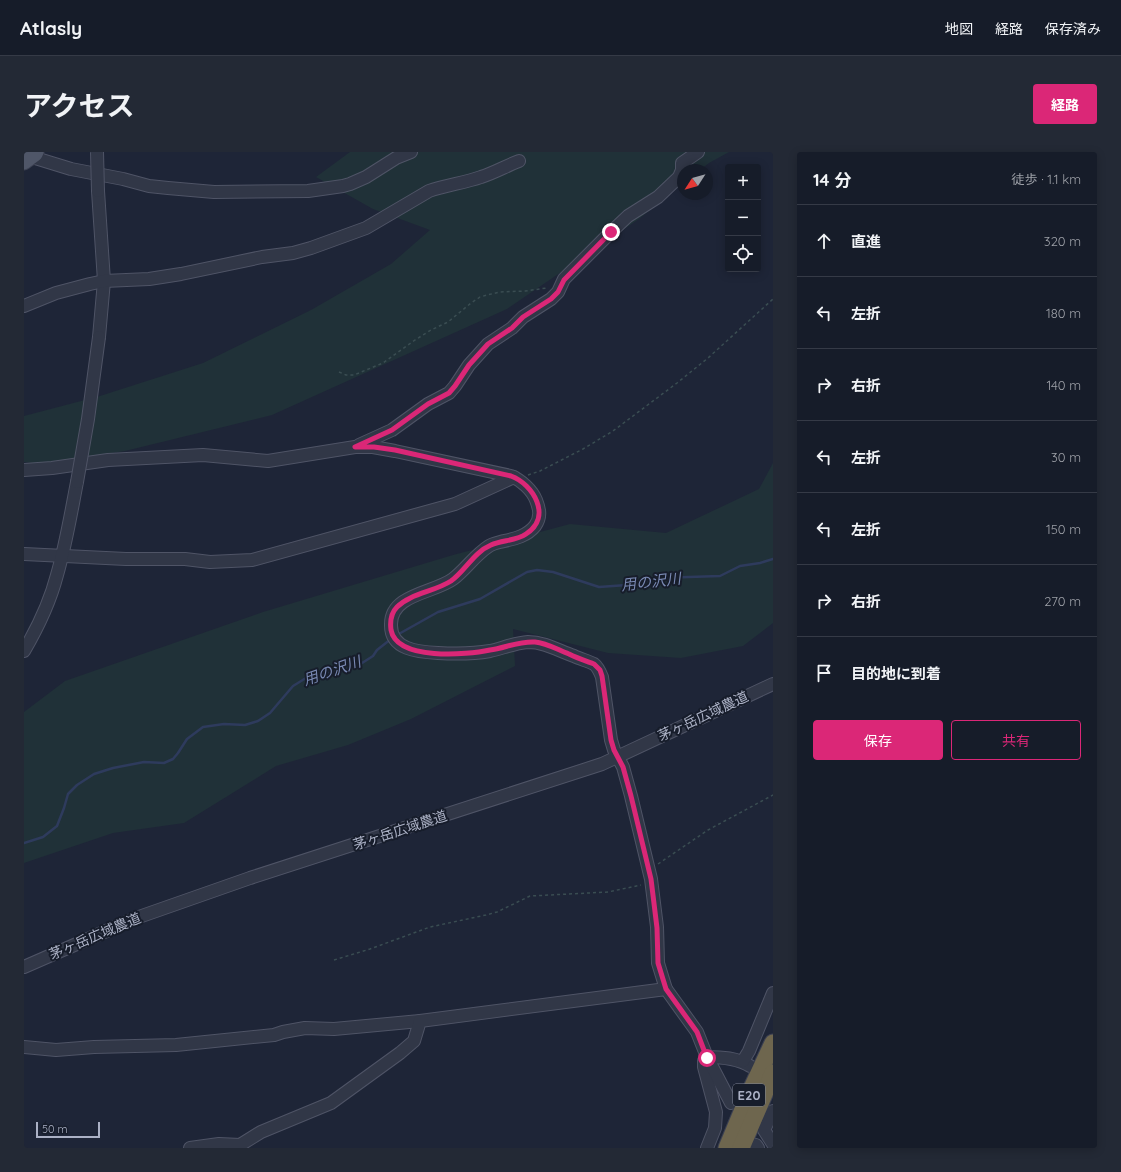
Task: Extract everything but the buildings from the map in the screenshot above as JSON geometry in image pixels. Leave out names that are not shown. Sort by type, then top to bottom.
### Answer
[{"type":"highway","name":"E20","points":[[727,1148],[773,1043]]},
{"type":"highway","name":"E20","points":[[752,1147],[773,1073]]},
{"type":"street","points":[[24,651],[44,612],[57,576],[77,482],[88,419],[99,337],[104,281],[97,152]]},
{"type":"street","points":[[31,157],[71,169],[123,179],[149,186],[214,192],[308,191],[350,184],[366,177],[396,158],[411,152]]},
{"type":"street","points":[[355,447],[392,430],[428,404],[449,393],[469,365],[488,344],[512,328],[523,317],[551,299],[558,292],[564,280],[628,216],[658,197],[679,177],[682,170],[682,163],[698,152]]},
{"type":"street","points":[[24,306],[56,293],[104,281],[148,279],[181,274],[262,257],[293,253],[312,248],[366,228],[429,191],[439,187],[459,184],[482,177],[519,161]]},
{"type":"street","points":[[24,470],[52,468],[108,460],[204,455],[268,461],[355,447],[374,447],[395,450],[516,477],[535,497],[539,508],[540,516],[532,530],[519,538],[491,545],[480,552],[452,580],[444,585],[408,598],[402,602],[395,609],[392,616],[391,631],[394,639],[399,644],[419,652],[451,654],[480,652],[514,644],[535,642],[545,644],[594,664],[600,670],[611,740],[614,750],[623,767],[651,883],[657,928],[658,963],[666,989],[697,1032],[707,1058],[731,1102]]},
{"type":"street","points":[[24,554],[126,559],[185,559],[210,562],[252,560],[455,504],[516,477]]},
{"type":"street","name":"茅ヶ岳広域農道","points":[[24,967],[136,918],[272,871],[602,764],[773,684]]},
{"type":"street","points":[[24,1047],[56,1050],[94,1047],[176,1045],[274,1035],[305,1028],[334,1029],[420,1021],[666,989]]},
{"type":"street","points":[[707,1058],[723,1058],[746,1063],[749,1051],[773,993]]},
{"type":"street","points":[[190,1148],[219,1144],[240,1145],[261,1132],[331,1103],[400,1053],[414,1041],[420,1021]]},
{"type":"street","points":[[707,1058],[704,1061],[704,1067],[716,1112],[715,1128],[707,1148]]},
{"type":"street","points":[[773,1111],[764,1130],[773,1144]]},
{"type":"path","points":[[339,372],[346,375],[354,375],[383,363],[415,340],[448,322],[480,297],[500,292],[543,289],[562,284]]},
{"type":"path","points":[[516,477],[540,472],[613,431],[693,371],[773,299]]},
{"type":"path","points":[[648,869],[658,864],[708,830],[773,795]]},
{"type":"path","points":[[334,960],[370,949],[430,927],[497,912],[530,896],[608,892],[651,883]]},
{"type":"shaded area","points":[[350,152],[729,152],[708,164],[677,164],[677,188],[639,219],[507,309],[272,415],[125,451],[41,464],[24,462],[24,416],[100,396],[203,363],[311,310],[391,264],[430,230],[373,209],[316,177]]},
{"type":"shaded area","points":[[773,463],[773,623],[743,646],[681,658],[608,653],[513,629],[515,666],[411,719],[348,745],[276,766],[184,823],[113,833],[24,863],[24,712],[65,681],[263,612],[453,555],[570,524],[666,533],[759,489]]},
{"type":"waterway","name":"用の沢川","points":[[397,635],[438,612],[480,599],[527,572],[537,570],[553,572],[599,587],[627,585],[657,578],[720,576],[740,566],[760,563],[773,559]]},
{"type":"waterway","name":"用の沢川","points":[[24,843],[43,837],[57,826],[68,794],[77,785],[94,774],[113,768],[144,762],[164,763],[173,759],[187,739],[203,727],[224,724],[245,725],[258,721],[270,713],[293,686],[306,678],[349,669],[359,665],[373,656],[377,650],[391,639]]},
{"type":"route","points":[[611,232],[564,280],[558,292],[551,299],[523,317],[512,328],[488,344],[469,365],[449,393],[428,404],[382,436],[355,447],[374,447],[395,450],[511,476],[517,478],[535,497],[540,516],[532,530],[519,538],[491,545],[480,552],[452,580],[444,585],[408,598],[402,602],[395,609],[392,616],[390,624],[391,631],[394,639],[399,644],[419,652],[466,654],[514,644],[535,642],[545,644],[594,664],[600,670],[611,740],[614,750],[623,767],[651,879],[657,928],[658,963],[666,989],[697,1032],[707,1058]]}]
